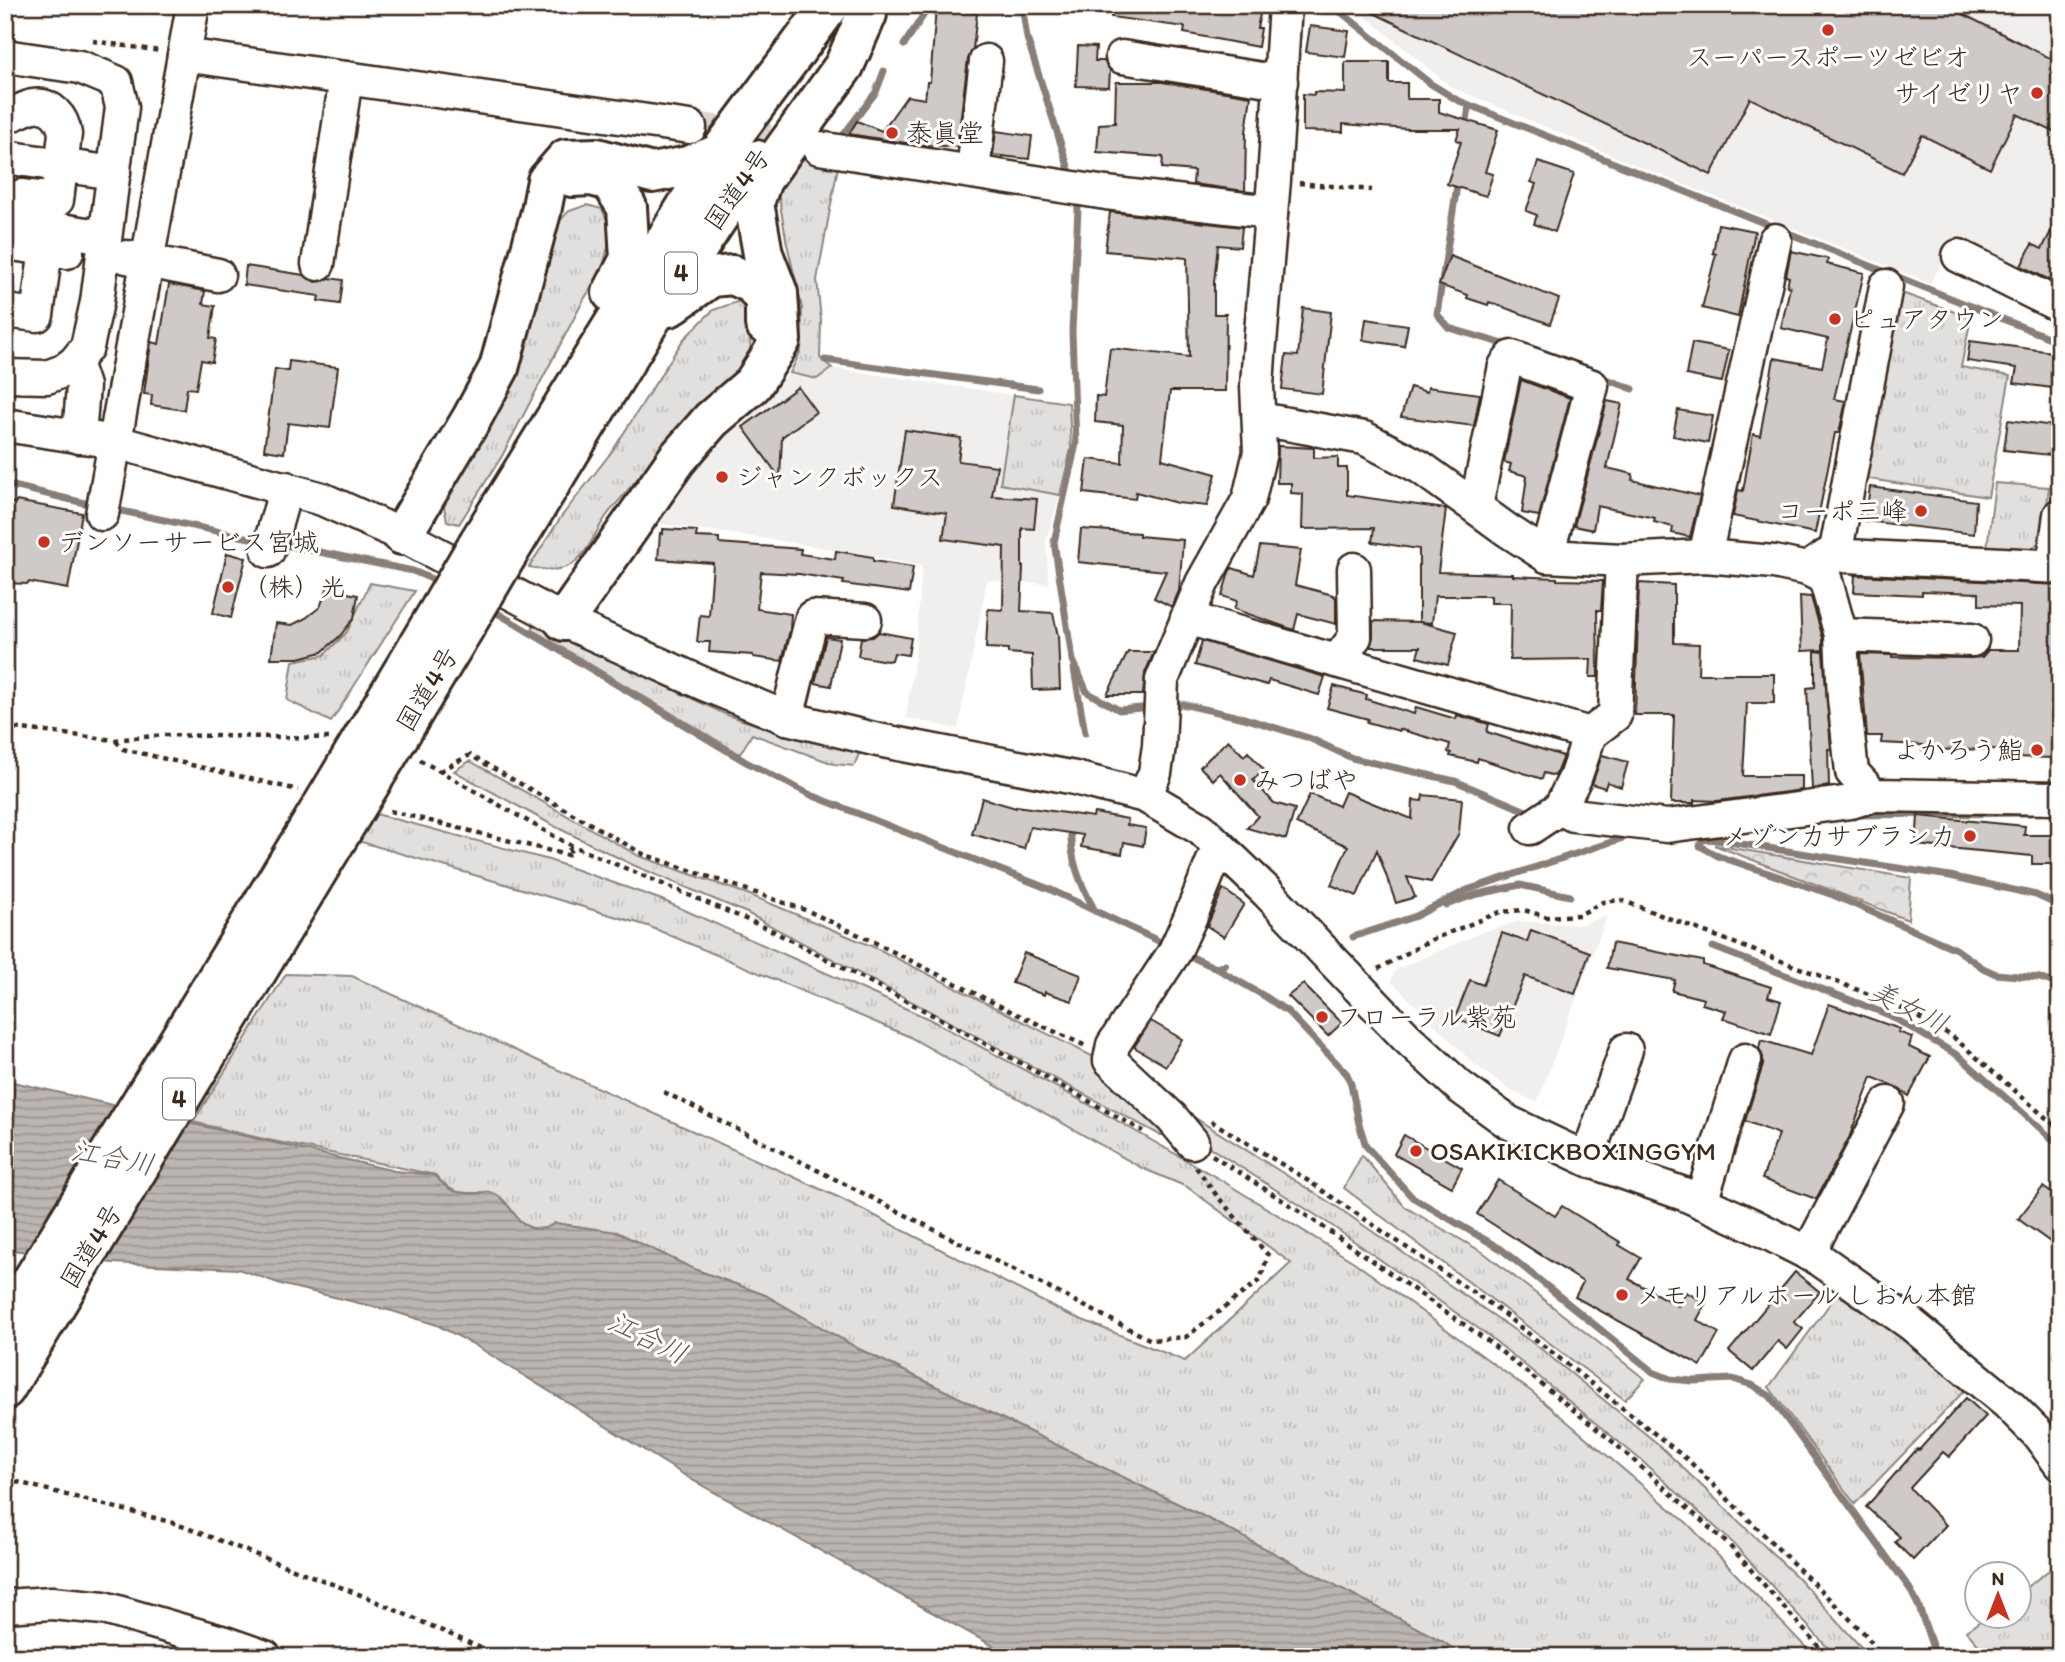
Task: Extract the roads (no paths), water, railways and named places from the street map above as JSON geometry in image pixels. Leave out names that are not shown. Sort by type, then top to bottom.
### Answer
[{"type":"highway","name":"国道4号","points":[[493,548],[554,419],[719,154],[830,5]]},
{"type":"highway","name":"国道4号","points":[[5,1389],[342,803],[493,548],[649,322],[748,171],[871,10]]},
{"type":"highway","points":[[564,621],[677,459],[712,420],[753,384],[781,340],[778,293],[763,254],[754,203],[762,180],[844,66],[871,10]]},
{"type":"highway","points":[[402,535],[499,368],[547,181],[566,159],[597,158],[652,173],[688,166],[719,154]]},
{"type":"highway","points":[[541,212],[570,177],[590,176],[610,181],[627,207],[631,259],[571,366],[554,419]]},
{"type":"highway","points":[[649,322],[711,277],[733,275],[753,284],[765,300],[765,341],[753,384]]},
{"type":"highway","name":"国道4号","points":[[5,1325],[342,803]]},
{"type":"street","points":[[102,514],[193,5]]},
{"type":"street","points":[[1145,796],[1155,773],[1162,680],[1202,583],[1249,499],[1260,452],[1257,386],[1272,212],[1285,5]]},
{"type":"street","points":[[184,55],[690,127]]},
{"type":"street","points":[[5,56],[80,67],[116,82],[122,107],[106,172],[98,246],[97,302],[87,347],[75,362],[63,371],[47,377],[5,376]]},
{"type":"street","points":[[1122,57],[1281,82]]},
{"type":"street","points":[[973,171],[986,61]]},
{"type":"street","points":[[5,71],[66,79],[79,84],[94,96],[104,108],[106,172]]},
{"type":"street","points":[[318,264],[346,78]]},
{"type":"street","points":[[5,116],[34,106],[43,106],[59,116],[65,134],[57,200],[21,196],[10,229]]},
{"type":"street","points":[[819,148],[1106,193],[1272,212]]},
{"type":"street","points":[[7,168],[61,165],[106,172]]},
{"type":"street","points":[[10,229],[46,249],[98,246]]},
{"type":"street","points":[[10,229],[98,246],[120,256],[218,275]]},
{"type":"street","points":[[1705,556],[1775,240]]},
{"type":"street","points":[[5,357],[34,360],[57,357],[71,344],[98,246]]},
{"type":"street","points":[[5,311],[37,315],[46,249]]},
{"type":"street","points":[[1959,256],[2060,306]]},
{"type":"street","points":[[1873,795],[1852,772],[1841,635],[1821,562],[1885,286]]},
{"type":"street","points":[[1476,506],[1504,366],[1512,357],[1592,386],[1547,556]]},
{"type":"street","points":[[75,362],[83,386],[79,437]]},
{"type":"street","points":[[1260,419],[1364,438],[1420,467],[1547,556],[1622,560],[1705,556],[1774,562],[2056,566],[2060,516]]},
{"type":"street","points":[[5,425],[116,442],[322,499],[402,535],[564,621],[787,718],[878,740],[1075,778],[1145,796],[1201,829],[1268,892],[1406,1037],[1469,1094],[1508,1122],[1587,1159],[1701,1202],[1808,1254],[1911,1324],[2007,1403],[2038,1434],[2060,1464]]},
{"type":"street","points":[[272,538],[286,488]]},
{"type":"street","points":[[1622,560],[1615,715],[1590,734],[1574,778],[1547,816],[1573,816],[1667,826],[1851,802],[1873,795],[2060,798]]},
{"type":"street","points":[[1338,661],[1355,637],[1354,569]]},
{"type":"street","points":[[787,718],[812,617],[865,620]]},
{"type":"street","points":[[1187,618],[1590,734]]},
{"type":"street","points":[[1841,635],[1972,640]]},
{"type":"street","points":[[1199,1130],[1172,1118],[1110,1060],[1113,1045],[1174,953],[1219,846]]},
{"type":"street","points":[[1587,1159],[1626,1050]]},
{"type":"street","points":[[1701,1202],[1745,1060]]},
{"type":"street","points":[[1808,1254],[1888,1103]]},
{"type":"street","points":[[5,1606],[52,1603],[104,1608],[265,1657]]},
{"type":"water","name":"江合川","points":[[5,1080],[395,1171],[435,1175],[454,1191],[496,1194],[519,1220],[532,1228],[543,1228],[555,1223],[617,1232],[694,1269],[765,1295],[859,1349],[1197,1513],[1442,1641],[1465,1657],[1013,1657],[694,1481],[473,1344],[437,1325],[392,1311],[284,1285],[238,1269],[113,1263],[5,1249]]},
{"type":"waterway","points":[[904,45],[930,5]]},
{"type":"waterway","points":[[1022,5],[1027,38],[1072,179]]},
{"type":"waterway","points":[[1332,5],[1431,84],[1457,100],[2060,342]]},
{"type":"waterway","points":[[844,134],[876,92],[884,71]]},
{"type":"waterway","points":[[1466,129],[1469,105]]},
{"type":"waterway","points":[[1458,179],[1437,314],[1449,328],[1514,347]]},
{"type":"waterway","points":[[1076,197],[1078,209],[1072,331],[1076,444],[1054,542],[1072,658],[1087,692],[1119,710],[1152,707]]},
{"type":"waterway","points":[[825,360],[1038,389]]},
{"type":"waterway","points":[[1598,376],[1633,389]]},
{"type":"waterway","points":[[5,484],[97,506]]},
{"type":"waterway","points":[[112,509],[264,541]]},
{"type":"waterway","points":[[280,544],[413,571],[441,583]]},
{"type":"waterway","points":[[489,608],[746,762],[811,795],[1049,889],[1169,946]]},
{"type":"waterway","points":[[1074,669],[1085,733]]},
{"type":"waterway","points":[[1168,706],[1182,704],[1244,718],[1309,738],[1352,758],[1455,781],[1533,814]]},
{"type":"waterway","points":[[1853,815],[2030,813]]},
{"type":"waterway","points":[[1071,824],[1076,869],[1095,911]]},
{"type":"waterway","points":[[1353,937],[1416,916],[1467,890],[1632,835]]},
{"type":"waterway","points":[[2060,906],[2036,895],[1950,876],[1709,839],[1702,840],[1700,846],[1718,856],[1833,895],[1956,949],[1996,974],[2040,978],[2060,985]]},
{"type":"waterway","name":"美女川","points":[[1446,905],[1474,895],[1520,885],[1570,896]]},
{"type":"waterway","name":"美女川","points":[[1713,947],[1889,1015],[1959,1056],[2060,1146]]},
{"type":"waterway","points":[[1183,953],[1216,968],[1225,965]]},
{"type":"waterway","points":[[1216,968],[1288,1012],[1347,1074],[1366,1146],[1412,1197],[1501,1249],[1653,1372],[1670,1379],[1733,1379],[1752,1385],[1770,1396],[1910,1589],[1936,1657]]},
{"type":"tunnel","points":[[690,127],[810,147]]},
{"type":"place","name":"スーパースポーツゼビオ","points":[[1828,30]]},
{"type":"place","name":"サイゼリヤ","points":[[2037,93]]},
{"type":"place","name":"泰眞堂","points":[[892,133]]},
{"type":"place","name":"ピュアタウン","points":[[1835,319]]},
{"type":"place","name":"ジャンクボックス","points":[[722,477]]},
{"type":"place","name":"コーポ三峰","points":[[1921,511]]},
{"type":"place","name":"デンソーサービス宮城","points":[[44,542]]},
{"type":"place","name":"（株）光","points":[[228,587]]},
{"type":"place","name":"よかろう鮨","points":[[2037,750]]},
{"type":"place","name":"みつばや","points":[[1240,780]]},
{"type":"place","name":"メゾンカサブランカ","points":[[1970,836]]},
{"type":"place","name":"フローラル紫苑","points":[[1322,1017]]},
{"type":"place","name":"OSAKIKICKBOXINGGYM","points":[[1416,1151]]},
{"type":"place","name":"メモリアルホール しおん本館","points":[[1622,1295]]}]
